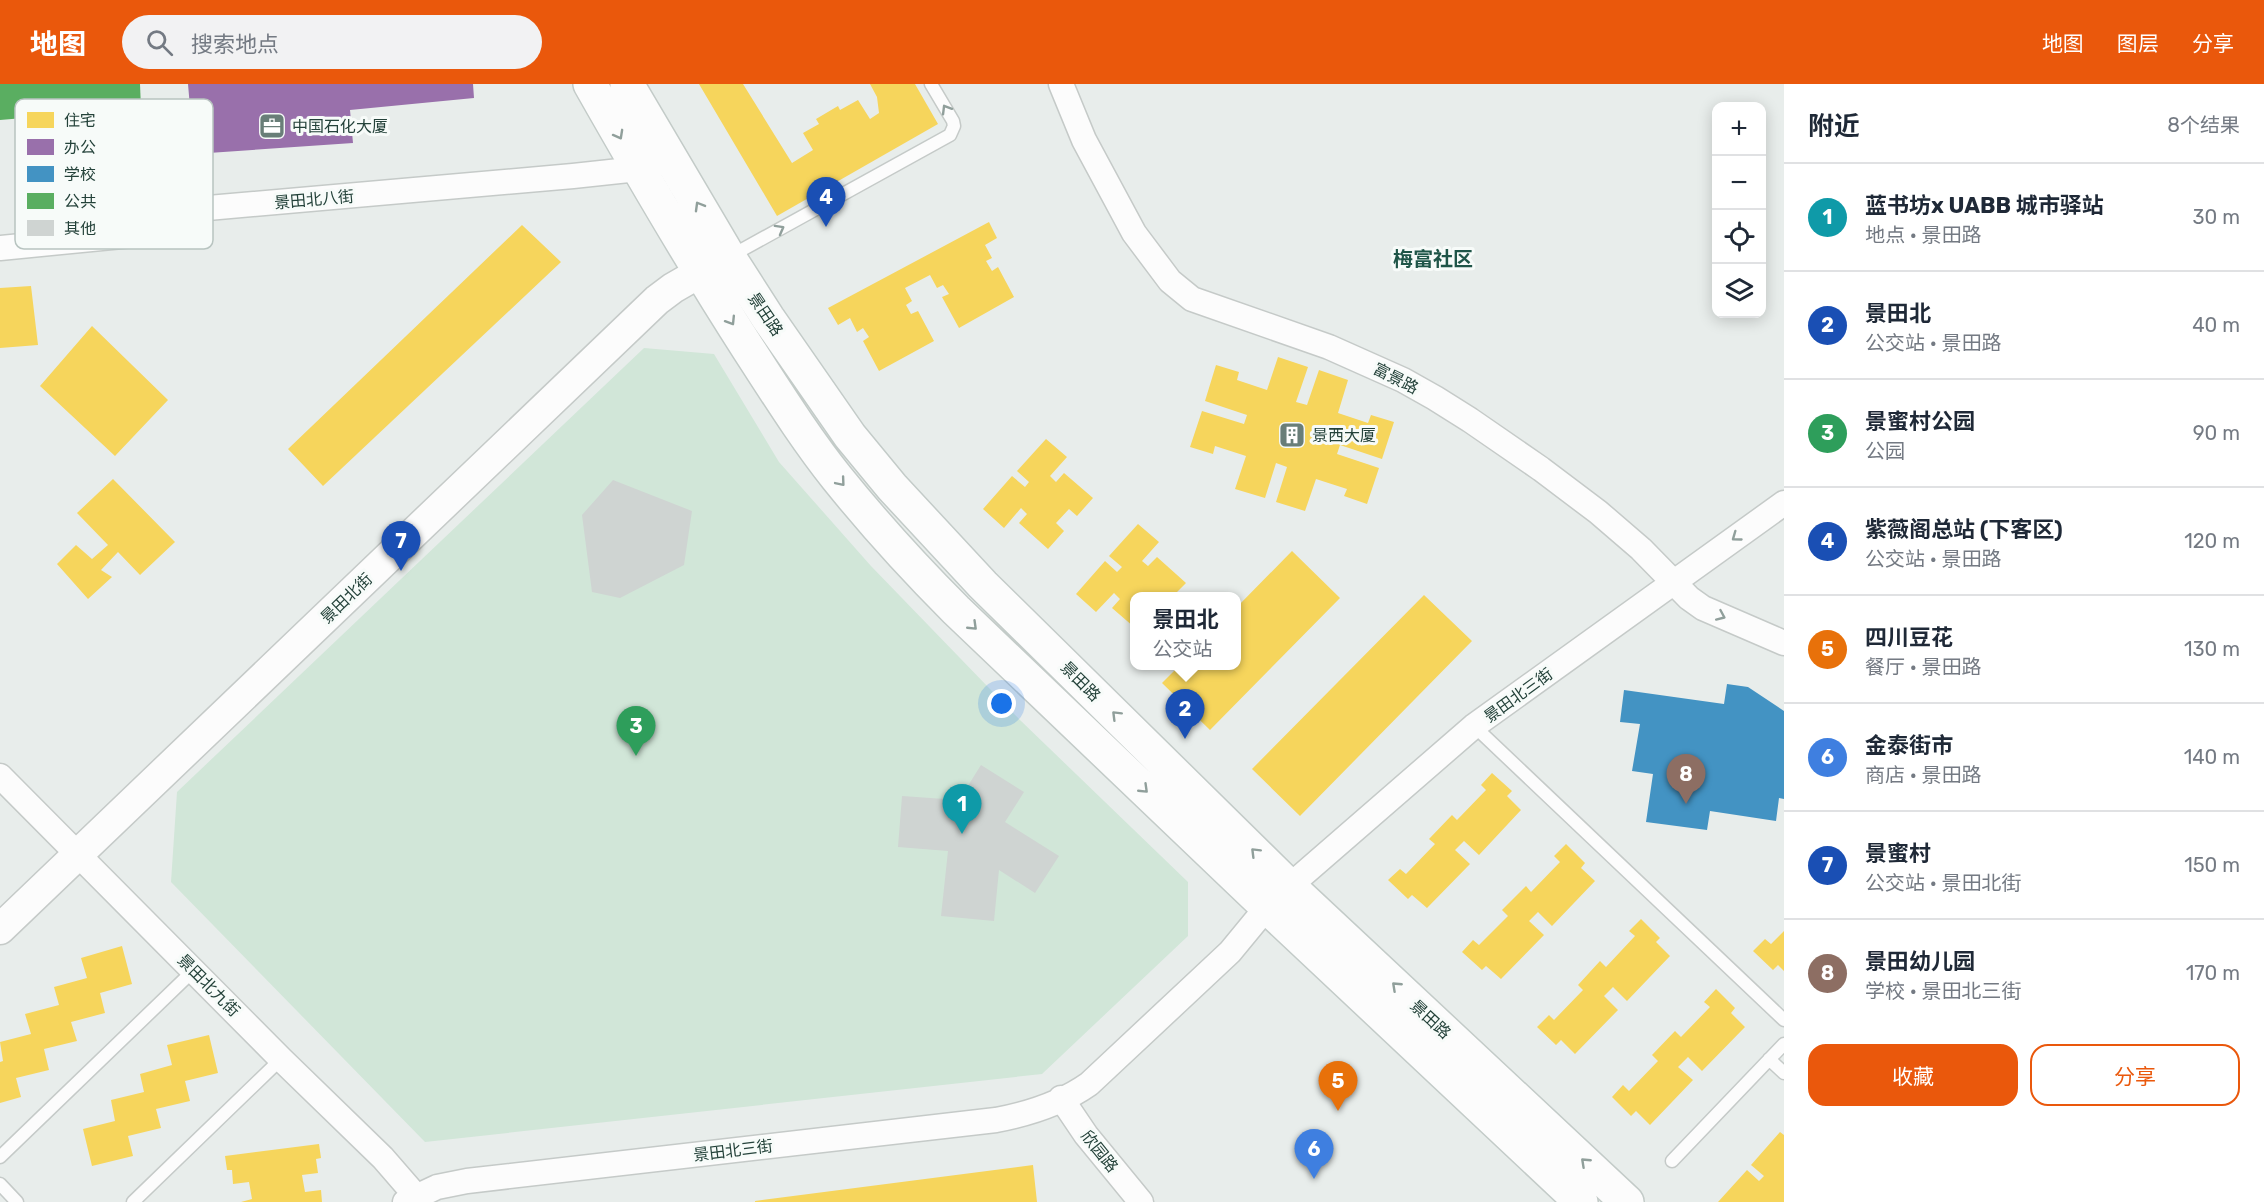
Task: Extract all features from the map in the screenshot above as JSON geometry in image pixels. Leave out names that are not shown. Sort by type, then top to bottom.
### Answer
[{"type":"main road","name":"景田路","points":[[590,84],[638,169],[766,377],[830,469],[915,568],[956,610],[1627,1202]]},
{"type":"main road","name":"景田路","points":[[627,84],[729,257],[768,318],[850,436],[892,487],[1278,896],[1581,1202]]},
{"type":"street","name":"富景路","points":[[1061,84],[1084,140],[1134,234],[1170,281],[1192,299],[1329,347],[1403,380],[1435,398],[1541,469],[1598,512],[1703,608],[1784,643]]},
{"type":"street","name":"景田北八街","points":[[213,208],[638,169]]},
{"type":"street","name":"景田北八街","points":[[0,248],[15,247]]},
{"type":"street","name":"景田北街","points":[[0,929],[640,316],[673,288],[729,257]]},
{"type":"street","name":"景田北三街","points":[[411,1199],[437,1187],[467,1181],[996,1120],[1031,1112],[1061,1098],[1073,1081],[1221,943],[1474,726],[1784,503]]},
{"type":"street","name":"景田北九街","points":[[0,776],[281,1059],[383,1158],[411,1199]]},
{"type":"street","name":"欣园路","points":[[1061,1098],[1086,1135],[1141,1202]]},
{"type":"lane","points":[[729,257],[950,135],[954,126],[953,121],[931,84]]},
{"type":"lane","points":[[1474,726],[1784,1020]]},
{"type":"lane","points":[[0,1157],[194,970]]},
{"type":"lane","points":[[1672,1161],[1784,1044]]},
{"type":"lane","points":[[132,1202],[281,1059]]},
{"type":"lane","points":[[1769,1059],[1784,1073]]},
{"type":"lane","points":[[0,1184],[17,1202]]},
{"type":"green space","points":[[644,348],[714,354],[779,462],[871,566],[1020,720],[1188,882],[1188,936],[1042,1074],[425,1142],[171,882],[177,792]]},
{"type":"building: 住宅","points":[[699,84],[743,84],[792,163],[813,150],[803,133],[819,124],[816,119],[838,106],[840,110],[858,100],[870,119],[879,113],[877,97],[870,84],[915,84],[938,124],[777,216]]},
{"type":"building: 住宅","points":[[989,222],[997,238],[985,245],[992,258],[986,261],[992,271],[998,267],[1014,297],[959,328],[942,297],[949,294],[943,285],[937,288],[930,275],[905,288],[912,301],[906,305],[911,314],[918,311],[934,341],[879,371],[863,341],[869,337],[863,328],[857,332],[850,318],[838,325],[828,308]]},
{"type":"building: 住宅","points":[[522,225],[561,262],[323,486],[288,449]]},
{"type":"building: 住宅","points":[[31,286],[38,345],[0,348],[0,288]]},
{"type":"building: 住宅","points":[[92,326],[168,400],[115,456],[40,386]]},
{"type":"building: 住宅","name":"景西大厦","points":[[1278,357],[1308,367],[1296,402],[1307,405],[1319,370],[1348,380],[1338,413],[1368,423],[1371,415],[1394,422],[1382,459],[1340,445],[1337,454],[1379,468],[1367,504],[1344,496],[1347,489],[1316,479],[1305,511],[1276,502],[1287,467],[1276,463],[1265,498],[1235,489],[1246,456],[1215,446],[1213,454],[1190,447],[1202,411],[1244,424],[1247,415],[1205,401],[1216,365],[1239,372],[1237,380],[1267,390]]},
{"type":"building: 住宅","points":[[1046,439],[1067,457],[1050,476],[1056,482],[1064,473],[1093,498],[1077,516],[1069,509],[1056,523],[1064,531],[1048,549],[1019,523],[1027,514],[1021,508],[1004,528],[983,509],[1012,476],[1025,487],[1029,482],[1017,471]]},
{"type":"building: 住宅","points":[[113,479],[175,542],[140,575],[118,552],[101,570],[112,577],[88,599],[57,564],[76,545],[92,559],[108,545],[77,513]]},
{"type":"building: 住宅","points":[[1138,524],[1159,542],[1142,561],[1148,566],[1157,557],[1186,583],[1177,592],[1130,592],[1130,624],[1112,608],[1120,599],[1114,593],[1096,612],[1076,594],[1105,561],[1117,572],[1122,567],[1109,556]]},
{"type":"building: 住宅","points":[[1292,551],[1340,598],[1210,730],[1162,683],[1175,670],[1241,670],[1241,603]]},
{"type":"building: 住宅","points":[[1424,595],[1472,641],[1300,816],[1252,769]]},
{"type":"building: 住宅","points":[[1492,773],[1512,791],[1507,796],[1521,810],[1479,855],[1464,841],[1455,850],[1470,864],[1427,908],[1412,895],[1408,899],[1388,880],[1400,869],[1406,874],[1435,844],[1429,839],[1452,815],[1457,820],[1486,790],[1481,785]]},
{"type":"building: 住宅","points":[[1566,844],[1585,863],[1581,868],[1595,881],[1552,926],[1538,912],[1529,921],[1544,935],[1501,979],[1486,966],[1482,970],[1462,952],[1473,940],[1479,945],[1508,916],[1502,910],[1526,886],[1531,892],[1560,862],[1554,856]]},
{"type":"building: 住宅","points":[[1641,919],[1660,938],[1656,942],[1670,956],[1627,1001],[1613,987],[1604,996],[1618,1010],[1575,1054],[1561,1040],[1556,1045],[1537,1027],[1549,1015],[1554,1020],[1583,990],[1578,985],[1600,961],[1606,967],[1635,936],[1629,931]]},
{"type":"building: 住宅","points":[[1784,931],[1784,971],[1778,965],[1773,970],[1753,951],[1765,939],[1771,944]]},
{"type":"building: 住宅","points":[[122,946],[132,984],[100,993],[105,1013],[71,1022],[77,1041],[44,1049],[49,1070],[16,1078],[21,1097],[0,1103],[0,1062],[3,1061],[0,1042],[31,1034],[25,1014],[59,1005],[54,987],[87,978],[81,958]]},
{"type":"building: 住宅","points":[[1716,989],[1735,1008],[1731,1013],[1745,1027],[1702,1071],[1688,1057],[1678,1067],[1693,1080],[1650,1125],[1636,1111],[1631,1116],[1612,1097],[1623,1085],[1629,1091],[1658,1061],[1652,1055],[1675,1031],[1681,1037],[1710,1007],[1704,1002]]},
{"type":"building: 住宅","points":[[209,1035],[218,1073],[185,1081],[190,1101],[156,1109],[161,1128],[128,1136],[133,1156],[92,1166],[83,1129],[115,1121],[111,1100],[144,1092],[140,1074],[172,1065],[167,1045]]},
{"type":"building: 住宅","points":[[1780,1132],[1784,1135],[1784,1202],[1718,1202],[1747,1170],[1759,1181],[1764,1176],[1751,1165]]},
{"type":"building: 住宅","points":[[319,1144],[321,1158],[316,1159],[318,1173],[302,1175],[305,1192],[321,1190],[322,1202],[241,1202],[252,1199],[249,1182],[233,1184],[232,1170],[227,1170],[225,1156]]},
{"type":"building: 住宅","points":[[1033,1165],[1037,1202],[755,1202],[755,1201]]},
{"type":"building: 办公","name":"中国石化大厦","points":[[188,84],[473,84],[474,98],[350,110],[353,143],[213,153],[213,99],[189,99]]},
{"type":"building: 学校","points":[[1727,684],[1748,687],[1784,711],[1784,799],[1779,798],[1776,821],[1710,811],[1707,830],[1646,822],[1653,774],[1632,771],[1640,724],[1620,722],[1624,690],[1724,704]]},
{"type":"building: 公共","points":[[0,84],[140,84],[141,99],[15,99],[15,119],[0,120]]},
{"type":"building: 其他","points":[[613,480],[692,511],[684,565],[620,598],[592,592],[582,515]]},
{"type":"building: 其他","points":[[981,765],[1024,792],[1005,822],[1059,856],[1035,893],[999,870],[994,921],[941,916],[948,851],[898,847],[902,796],[959,800]]},
{"type":"place","name":"中国石化大厦","points":[[272,126]]},
{"type":"place","name":"紫薇阁总站 (下客区)","points":[[826,227]]},
{"type":"place","name":"景西大厦","points":[[1292,435]]},
{"type":"place","name":"景蜜村","points":[[401,571]]},
{"type":"place","name":"景田北","points":[[1185,739]]},
{"type":"place","name":"景蜜村公园","points":[[636,756]]},
{"type":"place","name":"景田幼儿园","points":[[1686,804]]},
{"type":"place","name":"蓝书坊x UABB 城市驿站","points":[[962,834]]},
{"type":"place","name":"四川豆花","points":[[1338,1111]]},
{"type":"place","name":"金泰街市","points":[[1314,1179]]},
{"type":"district","name":"梅富社区","points":[[1433,259]]}]
